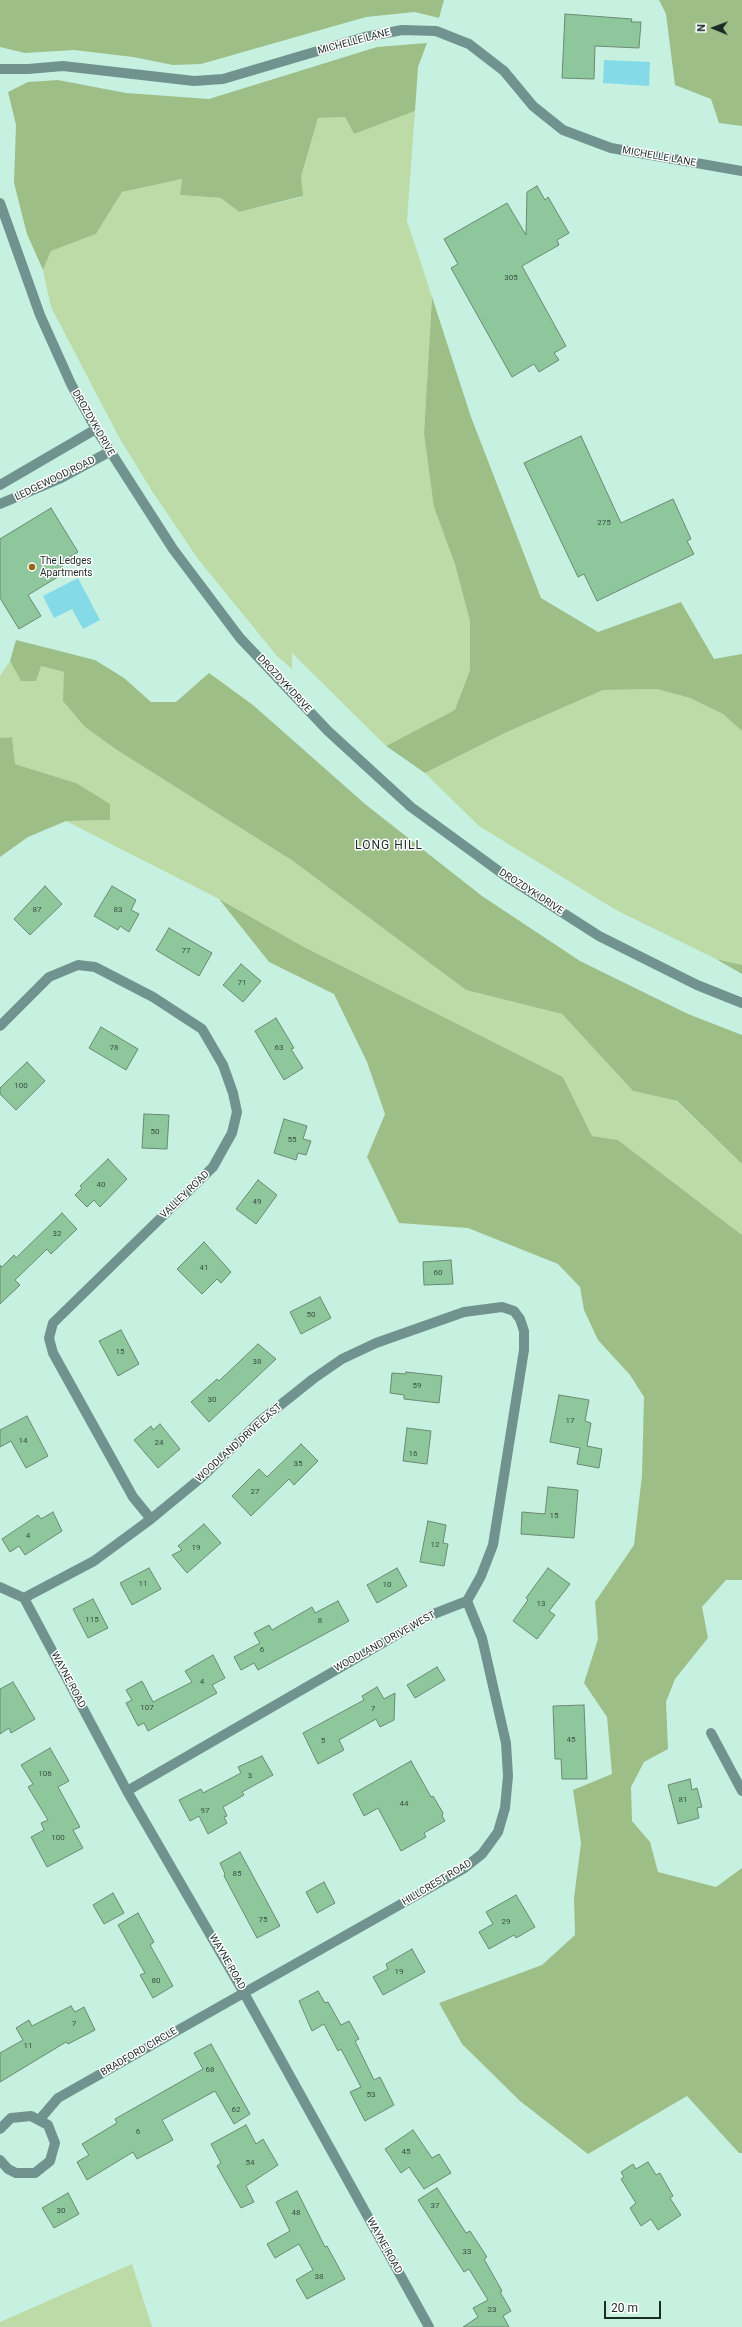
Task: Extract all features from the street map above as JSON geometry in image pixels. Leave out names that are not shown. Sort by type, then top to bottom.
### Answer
[{"type":"street","name":"MICHELLE LANE","points":[[0,69],[28,69],[63,66],[194,82],[223,79],[365,37],[402,30],[436,31],[469,44],[504,72],[533,106],[562,130],[611,148],[742,171]]},
{"type":"street","name":"DROZDYK DRIVE","points":[[0,203],[40,315],[71,384],[109,452],[173,549],[240,638],[328,731],[411,807],[507,877],[600,936],[697,985],[742,1003]]},
{"type":"street","name":"LEDGEWOOD ROAD","points":[[0,485],[96,429]]},
{"type":"street","name":"LEDGEWOOD ROAD","points":[[0,504],[59,479],[109,452]]},
{"type":"street","name":"VALLEY ROAD","points":[[0,1026],[49,977],[78,965],[95,968],[153,997],[202,1029],[223,1065],[233,1093],[237,1112],[232,1133],[213,1167],[53,1323],[49,1338],[52,1353],[130,1490],[151,1518]]},
{"type":"street","name":"WOODLAND DRIVE EAST","points":[[24,1598],[94,1561],[202,1477],[259,1422],[313,1379],[342,1359],[376,1343],[464,1312],[502,1307],[514,1311],[520,1319],[524,1331],[524,1350],[493,1545],[481,1576],[467,1601]]},
{"type":"street","points":[[0,1586],[24,1598]]},
{"type":"street","name":"WAYNE ROAD","points":[[24,1598],[127,1791],[244,1993],[429,2327]]},
{"type":"street","name":"WOODLAND DRIVE WEST","points":[[127,1791],[431,1615],[467,1601]]},
{"type":"street","name":"HILLCREST ROAD","points":[[244,1993],[463,1869],[482,1854],[498,1832],[505,1808],[508,1776],[506,1743],[482,1638],[467,1601]]},
{"type":"street","points":[[711,1733],[742,1791]]},
{"type":"street","name":"BRADFORD CIRCLE","points":[[40,2119],[58,2098],[244,1993]]},
{"type":"street","points":[[0,2130],[11,2118],[21,2115],[31,2116],[40,2119],[50,2129],[55,2143],[50,2161],[44,2168],[35,2173],[16,2173],[8,2169],[0,2160]]},
{"type":"green space","points":[[0,0],[444,0],[439,18],[415,12],[366,17],[201,64],[173,65],[133,57],[74,50],[25,53],[0,47]]},
{"type":"green space","points":[[659,0],[742,0],[742,126],[719,123],[711,99],[675,85],[666,14]]},
{"type":"green space","points":[[427,43],[418,67],[415,111],[354,134],[345,117],[318,118],[301,177],[303,196],[239,212],[221,198],[180,195],[182,179],[122,192],[96,234],[51,251],[43,270],[27,234],[14,183],[16,125],[8,92],[28,82],[58,80],[126,93],[209,99],[377,47]]},
{"type":"green space","points":[[415,111],[407,221],[432,297],[424,433],[470,621],[470,670],[456,710],[386,746],[292,653],[292,669],[277,656],[198,559],[152,491],[120,439],[51,307],[43,270],[51,251],[96,234],[122,192],[182,179],[180,195],[221,198],[239,212],[302,197],[301,177],[318,118],[345,117],[354,134]]},
{"type":"green space","points":[[432,297],[471,417],[541,598],[598,632],[681,602],[714,659],[742,654],[742,731],[723,714],[690,698],[657,689],[603,690],[507,732],[425,773],[386,746],[455,710],[470,670],[470,621],[455,564],[434,507],[424,433]]},
{"type":"green space","points":[[16,640],[95,660],[124,678],[151,702],[176,702],[209,673],[253,705],[365,804],[482,896],[580,961],[688,1014],[742,1035],[742,1164],[677,1101],[633,1091],[562,1014],[466,990],[293,861],[117,750],[85,727],[63,701],[64,672],[41,666],[36,681],[21,681],[10,661]]},
{"type":"green space","points":[[10,661],[21,681],[41,666],[64,672],[85,727],[117,750],[293,861],[466,990],[562,1014],[633,1091],[676,1101],[742,1164],[742,1235],[618,1140],[592,1136],[563,1077],[304,947],[219,899],[66,821],[109,820],[76,783],[15,764],[12,737],[0,738],[0,676]]},
{"type":"green space","points":[[657,689],[690,698],[723,714],[742,731],[742,965],[716,959],[616,910],[479,826],[425,773],[507,732],[603,690]]},
{"type":"green space","points":[[12,737],[15,764],[76,783],[110,804],[110,820],[66,821],[28,837],[0,857],[0,738]]},
{"type":"green space","points":[[219,899],[304,947],[563,1077],[592,1136],[618,1140],[742,1235],[742,1580],[726,1580],[702,1607],[708,1638],[675,1679],[666,1702],[668,1749],[644,1762],[631,1787],[632,1821],[650,1842],[658,1872],[716,1887],[742,1868],[742,2153],[739,2153],[687,2096],[588,2154],[520,2101],[462,2044],[439,2003],[542,1965],[575,1935],[574,1898],[581,1843],[573,1790],[612,1774],[607,1717],[584,1683],[598,1639],[595,1602],[634,1545],[642,1475],[644,1397],[630,1375],[598,1340],[584,1310],[580,1287],[558,1264],[468,1228],[399,1223],[367,1157],[385,1114],[367,1062],[334,994],[269,962]]},
{"type":"green space","points":[[716,959],[742,965],[742,974]]},
{"type":"green space","points":[[132,2264],[152,2327],[0,2327],[0,2322]]},
{"type":"water","points":[[604,60],[650,62],[649,86],[603,83]]},
{"type":"water","points":[[78,578],[100,620],[83,629],[72,609],[54,618],[43,596]]},
{"type":"building","points":[[565,14],[632,19],[631,22],[641,22],[639,48],[595,46],[594,79],[562,78]]},
{"type":"building","points":[[537,186],[545,200],[548,197],[569,233],[557,240],[559,245],[522,266],[566,346],[554,353],[559,360],[539,372],[534,364],[512,377],[451,268],[458,264],[444,239],[507,203],[526,235],[527,192]]},
{"type":"building","points":[[581,436],[621,523],[673,499],[691,539],[687,541],[694,554],[597,601],[584,574],[578,577],[524,463]]},
{"type":"building","name":"The Ledges Apartments","points":[[51,508],[78,552],[60,563],[66,572],[28,595],[41,616],[19,629],[0,598],[0,539]]},
{"type":"building","points":[[45,886],[62,904],[30,935],[14,919]]},
{"type":"building","points":[[112,886],[136,900],[131,910],[139,914],[129,932],[120,926],[118,930],[94,916]]},
{"type":"building","points":[[169,928],[212,953],[199,976],[156,950]]},
{"type":"building","points":[[241,964],[261,981],[243,1002],[223,985]]},
{"type":"building","points":[[276,1018],[294,1048],[291,1049],[303,1068],[284,1080],[255,1031]]},
{"type":"building","points":[[101,1027],[138,1049],[126,1070],[89,1048]]},
{"type":"building","points":[[27,1062],[45,1081],[16,1110],[0,1094],[0,1088]]},
{"type":"building","points":[[144,1114],[169,1115],[167,1149],[142,1148]]},
{"type":"building","points":[[284,1119],[307,1126],[303,1139],[311,1141],[306,1155],[298,1153],[296,1160],[274,1153]]},
{"type":"building","points":[[108,1159],[127,1179],[100,1207],[94,1200],[87,1207],[75,1195],[82,1188],[80,1186]]},
{"type":"building","points":[[258,1180],[277,1195],[256,1224],[236,1209]]},
{"type":"building","points":[[62,1213],[77,1229],[51,1254],[47,1249],[15,1280],[20,1285],[0,1304],[0,1265],[2,1267],[14,1255],[16,1258]]},
{"type":"building","points":[[204,1242],[231,1272],[221,1283],[217,1279],[202,1294],[177,1269]]},
{"type":"building","points":[[451,1260],[453,1284],[424,1285],[423,1262]]},
{"type":"building","points":[[320,1297],[331,1318],[301,1334],[290,1312]]},
{"type":"building","points":[[121,1330],[139,1364],[118,1376],[99,1341]]},
{"type":"building","points":[[258,1344],[276,1359],[209,1422],[191,1402],[217,1379],[219,1381]]},
{"type":"building","points":[[406,1372],[442,1376],[439,1403],[404,1399],[404,1395],[390,1393],[392,1373],[406,1374]]},
{"type":"building","points":[[559,1395],[589,1400],[585,1421],[591,1423],[587,1446],[602,1449],[599,1468],[577,1464],[580,1448],[550,1442]]},
{"type":"building","points":[[27,1416],[48,1456],[26,1468],[11,1441],[0,1447],[0,1430]]},
{"type":"building","points":[[160,1424],[180,1449],[158,1468],[134,1440],[151,1426],[153,1430]]},
{"type":"building","points":[[407,1428],[431,1431],[427,1464],[403,1461]]},
{"type":"building","points":[[301,1444],[318,1461],[294,1485],[289,1479],[251,1516],[232,1496],[259,1469],[267,1477]]},
{"type":"building","points":[[548,1487],[578,1490],[574,1538],[521,1534],[522,1512],[545,1514]]},
{"type":"building","points":[[53,1512],[62,1531],[25,1555],[19,1546],[10,1552],[2,1539],[38,1515],[41,1519]]},
{"type":"building","points":[[428,1521],[446,1525],[443,1543],[448,1544],[444,1566],[420,1562]]},
{"type":"building","points":[[204,1524],[221,1543],[187,1573],[172,1555],[182,1550],[178,1546]]},
{"type":"building","points":[[149,1568],[161,1589],[132,1605],[120,1583]]},
{"type":"building","points":[[397,1568],[407,1586],[377,1603],[367,1585]]},
{"type":"building","points":[[548,1568],[570,1584],[549,1611],[555,1615],[537,1639],[513,1621],[528,1600],[526,1598]]},
{"type":"building","points":[[93,1599],[108,1628],[88,1638],[73,1609]]},
{"type":"building","points":[[338,1601],[349,1621],[258,1670],[254,1663],[241,1670],[234,1657],[260,1643],[254,1633],[269,1625],[272,1630],[312,1607],[315,1613]]},
{"type":"building","points":[[213,1655],[225,1678],[212,1685],[217,1693],[148,1731],[144,1723],[138,1726],[126,1703],[132,1700],[126,1690],[142,1681],[153,1702],[192,1682],[185,1671]]},
{"type":"building","points":[[437,1667],[445,1680],[415,1698],[407,1685]]},
{"type":"building","points":[[13,1682],[35,1719],[11,1733],[9,1728],[0,1734],[0,1689]]},
{"type":"building","points":[[377,1687],[384,1699],[395,1693],[394,1720],[380,1727],[376,1719],[339,1740],[344,1750],[318,1764],[303,1733],[364,1700],[362,1696]]},
{"type":"building","points":[[584,1705],[587,1779],[562,1779],[561,1759],[555,1759],[553,1706]]},
{"type":"building","points":[[50,1748],[69,1781],[58,1787],[80,1827],[73,1830],[83,1848],[47,1867],[31,1837],[44,1830],[41,1823],[48,1820],[28,1787],[33,1784],[21,1765]]},
{"type":"building","points":[[262,1756],[273,1775],[242,1792],[244,1795],[223,1807],[227,1816],[224,1817],[227,1823],[208,1834],[199,1816],[190,1821],[179,1800],[201,1789],[203,1793],[241,1773],[238,1767]]},
{"type":"building","points":[[411,1761],[431,1797],[433,1796],[443,1813],[442,1816],[445,1821],[424,1833],[426,1837],[401,1851],[378,1808],[364,1816],[353,1794]]},
{"type":"building","points":[[690,1779],[692,1790],[697,1788],[702,1807],[697,1808],[699,1818],[678,1824],[668,1785]]},
{"type":"building","points":[[240,1852],[280,1926],[257,1938],[224,1876],[225,1874],[220,1863]]},
{"type":"building","points":[[324,1882],[335,1903],[317,1913],[306,1892]]},
{"type":"building","points":[[113,1893],[124,1913],[104,1924],[93,1905]]},
{"type":"building","points":[[516,1895],[535,1927],[516,1938],[514,1935],[489,1949],[479,1932],[493,1924],[486,1912]]},
{"type":"building","points":[[138,1913],[154,1942],[150,1945],[173,1986],[153,1998],[140,1975],[145,1973],[118,1925]]},
{"type":"building","points":[[412,1949],[425,1972],[383,1995],[373,1977],[388,1969],[386,1964]]},
{"type":"building","points":[[318,1991],[325,2003],[328,2002],[341,2025],[349,2021],[359,2039],[355,2041],[374,2080],[380,2077],[394,2105],[365,2121],[350,2092],[361,2087],[341,2049],[338,2051],[324,2024],[312,2031],[299,2001]]},
{"type":"building","points":[[71,2006],[75,2012],[84,2007],[95,2030],[68,2044],[66,2042],[0,2082],[0,2053],[23,2040],[16,2028],[29,2020],[32,2026]]},
{"type":"building","points":[[211,2044],[250,2114],[234,2124],[215,2091],[162,2120],[173,2140],[137,2159],[133,2152],[87,2180],[77,2162],[89,2155],[82,2144],[117,2123],[115,2119],[203,2069],[194,2053]]},
{"type":"building","points":[[246,2125],[256,2144],[263,2139],[278,2165],[246,2186],[254,2202],[241,2208],[217,2166],[221,2163],[211,2144]]},
{"type":"building","points":[[413,2130],[432,2158],[439,2154],[451,2173],[424,2189],[409,2167],[401,2173],[385,2149]]},
{"type":"building","points":[[648,2162],[656,2175],[660,2173],[673,2196],[670,2198],[681,2215],[658,2230],[651,2219],[641,2226],[630,2208],[636,2203],[621,2179],[624,2177],[621,2172],[633,2164],[636,2169]]},
{"type":"building","points":[[437,2188],[466,2233],[470,2231],[487,2257],[484,2259],[502,2291],[500,2292],[511,2311],[503,2316],[509,2327],[463,2327],[478,2317],[473,2308],[488,2300],[469,2269],[464,2272],[418,2200]]},
{"type":"building","points":[[297,2191],[325,2247],[327,2246],[345,2279],[307,2299],[296,2280],[313,2270],[299,2244],[275,2258],[267,2244],[290,2231],[276,2202]]},
{"type":"building","points":[[68,2193],[79,2214],[54,2228],[42,2208]]},
{"type":"place","name":"The Ledges Apartments","points":[[32,567]]},
{"type":"district","name":"LONG HILL","points":[[389,846]]}]
